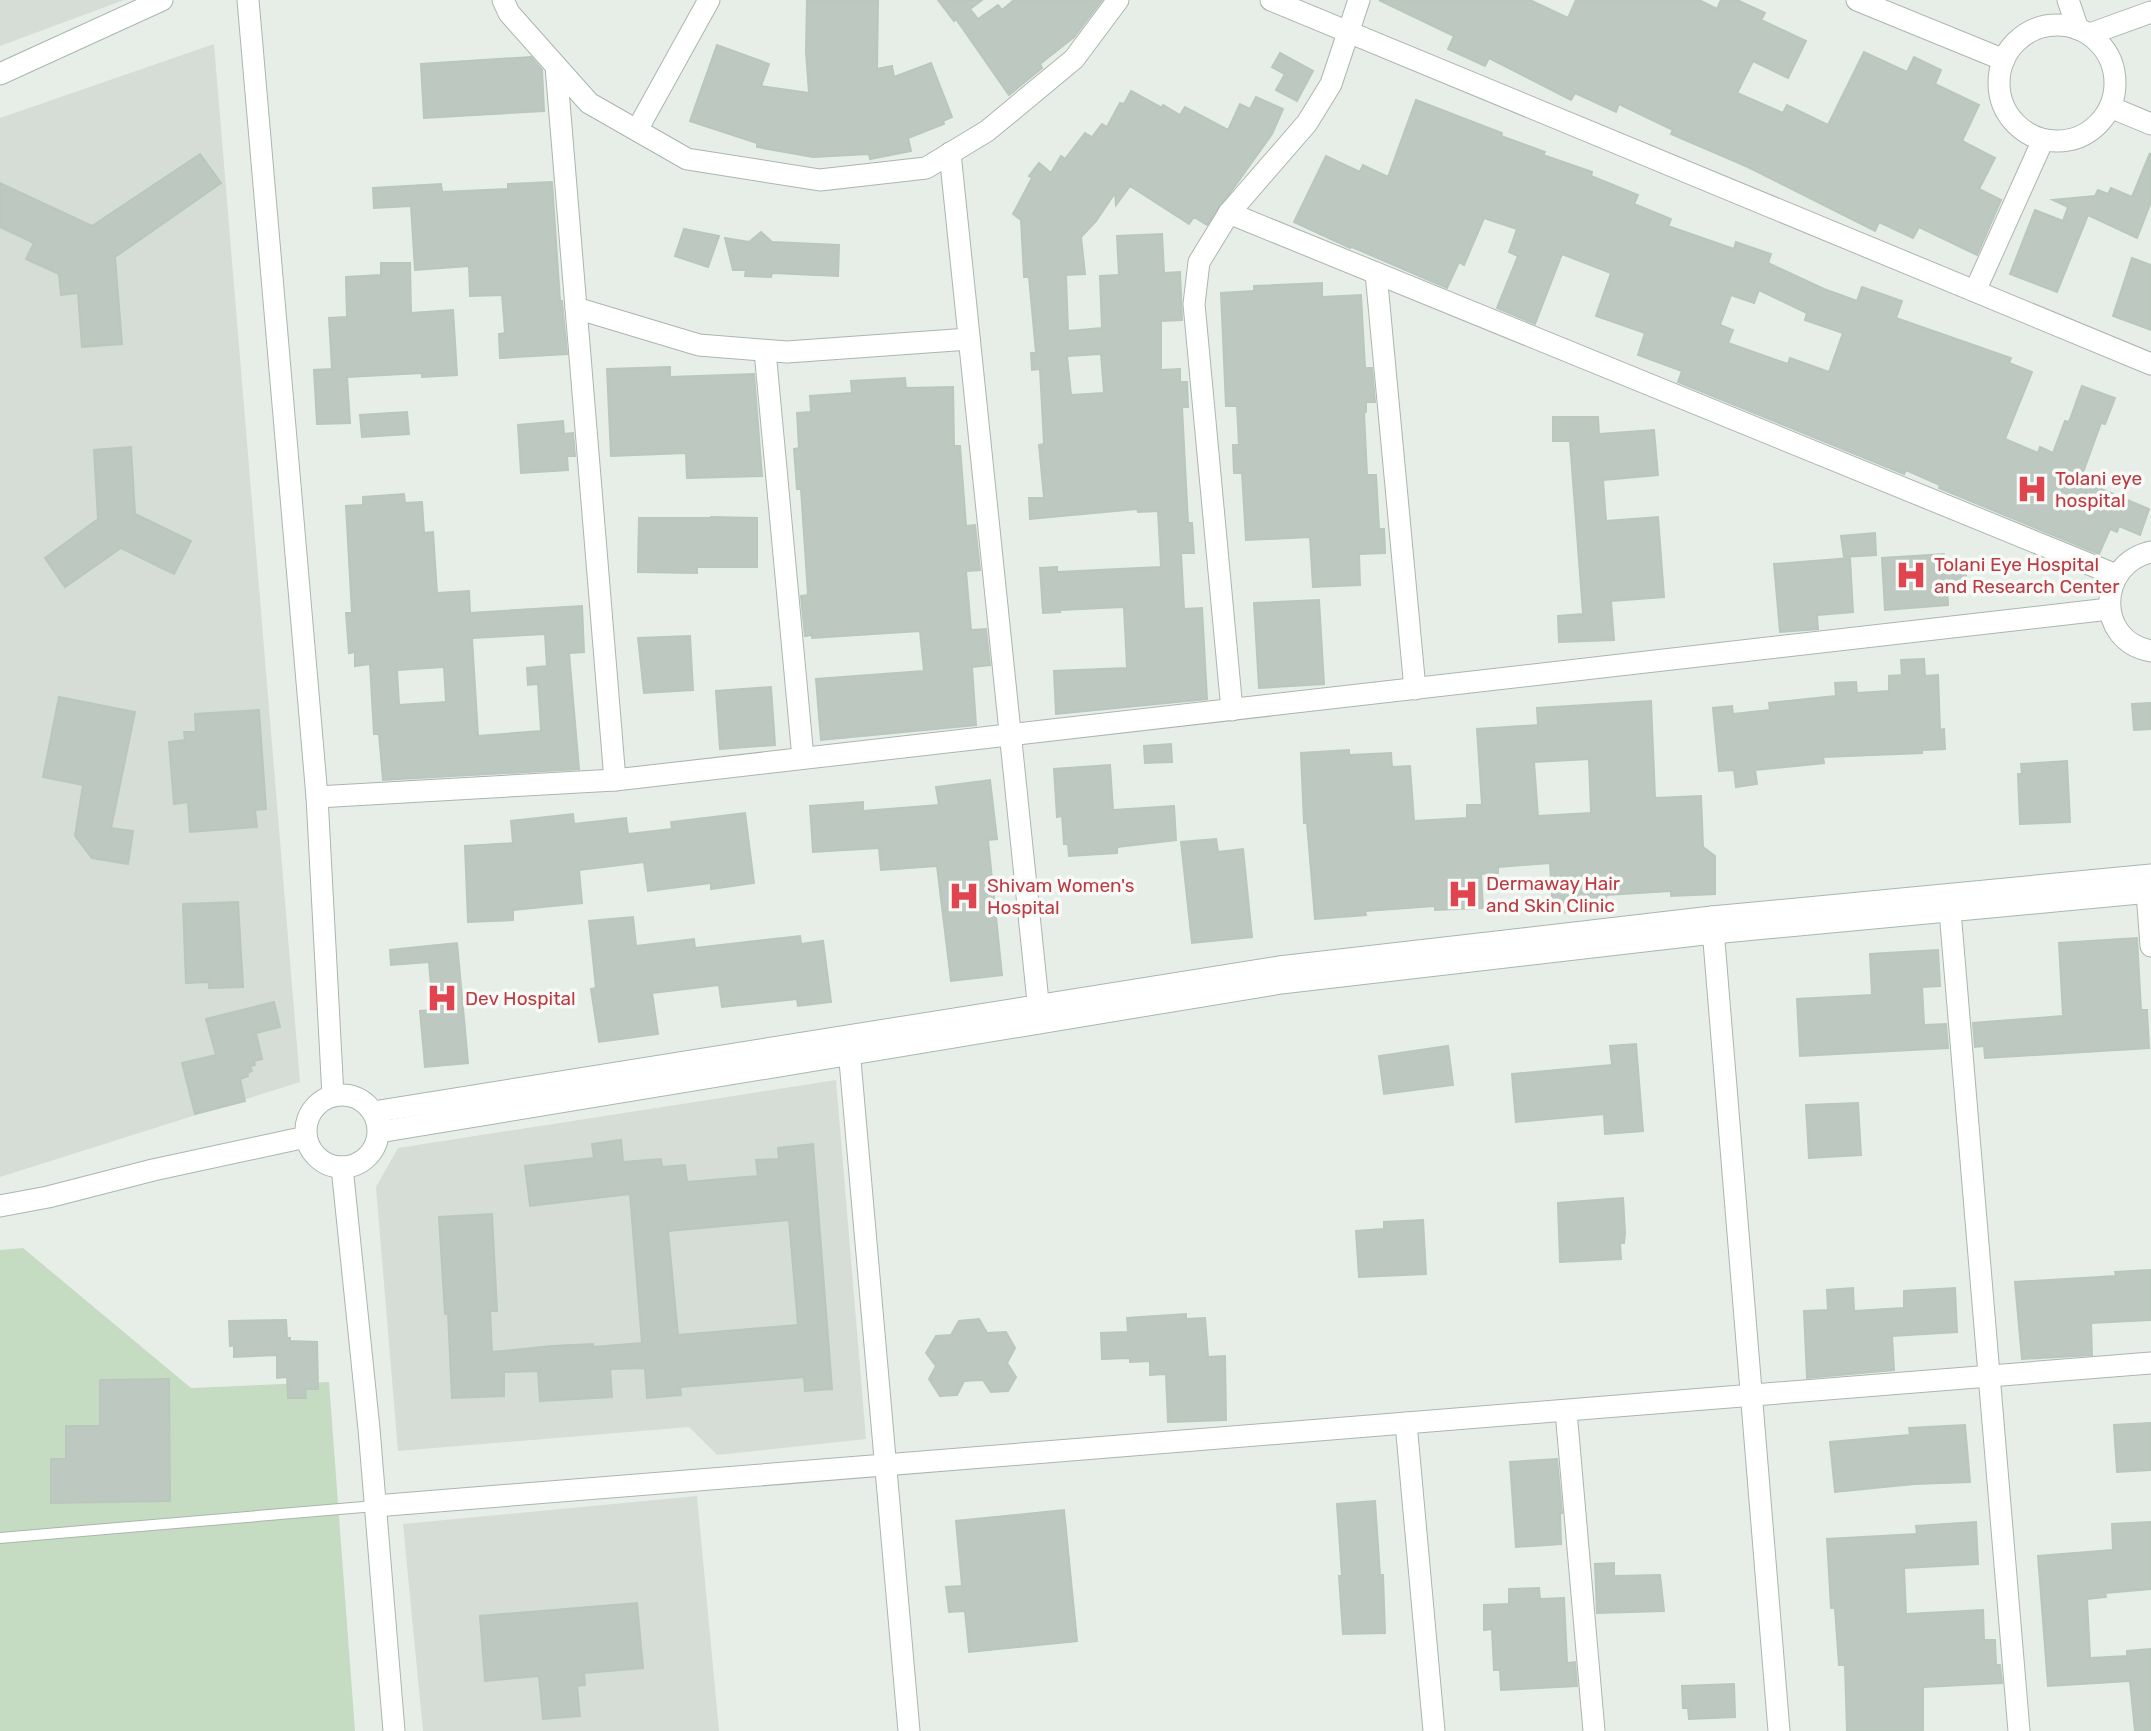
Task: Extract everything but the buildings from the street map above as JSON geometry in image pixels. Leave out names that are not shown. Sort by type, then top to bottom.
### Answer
[{"type":"street","points":[[0,74],[162,0]]},
{"type":"street","points":[[248,0],[317,797],[333,1096]]},
{"type":"street","points":[[503,0],[509,13],[589,103],[687,159],[820,180],[926,168],[987,131],[1074,59],[1118,0]]},
{"type":"street","points":[[638,130],[709,0]]},
{"type":"street","points":[[1271,0],[2151,364]]},
{"type":"street","points":[[1232,710],[1194,304],[1199,262],[1229,213],[1307,123],[1331,84],[1359,0]]},
{"type":"street","points":[[1857,0],[2004,60]]},
{"type":"street","points":[[2068,0],[2084,32]]},
{"type":"street","points":[[2084,32],[2151,12]]},
{"type":"street","points":[[2044,26],[2070,26],[2084,32],[2107,52],[2114,67],[2115,96],[2106,116],[2088,133],[2068,141],[2043,140],[2027,134],[2007,114],[1998,91],[2004,60],[2007,52],[2026,33],[2044,26]]},
{"type":"street","points":[[556,66],[615,780]]},
{"type":"street","points":[[2110,107],[2149,122]]},
{"type":"street","points":[[1975,291],[2043,140]]},
{"type":"street","points":[[950,153],[1039,1015]]},
{"type":"street","points":[[1229,213],[2116,575]]},
{"type":"street","points":[[1376,273],[1415,689]]},
{"type":"street","points":[[576,308],[699,345],[765,351],[787,352],[969,339]]},
{"type":"street","points":[[765,351],[803,758]]},
{"type":"street","points":[[2151,552],[2139,555],[2116,575],[2112,583],[2109,609],[2113,622],[2125,639],[2141,649],[2151,651]]},
{"type":"street","points":[[317,797],[615,780],[2109,609]]},
{"type":"street","points":[[1713,925],[1950,911],[2150,886]]},
{"type":"street","points":[[376,1122],[1039,1015],[1279,967],[2150,886]]},
{"type":"street","points":[[2150,886],[2151,946]]},
{"type":"street","points":[[1950,911],[2019,1731]]},
{"type":"street","points":[[1713,925],[1779,1731]]},
{"type":"street","points":[[848,1046],[909,1731]]},
{"type":"street","points":[[333,1096],[354,1097],[365,1103],[376,1122],[374,1149],[355,1165],[330,1165],[310,1149],[306,1137],[310,1113],[318,1103],[333,1096]]},
{"type":"street","points":[[0,1206],[306,1137]]},
{"type":"street","points":[[342,1167],[369,1429],[394,1731]]},
{"type":"street","points":[[375,1506],[2151,1363]]},
{"type":"street","points":[[1566,1410],[1594,1731]]},
{"type":"street","points":[[1406,1423],[1434,1731]]},
{"type":"lane","points":[[0,1538],[375,1506]]},
{"type":"shaded area","points":[[0,0],[124,0],[0,46]]},
{"type":"shaded area","points":[[214,44],[300,1082],[0,1177],[0,118]]},
{"type":"shaded area","points":[[836,1080],[866,1439],[717,1455],[689,1427],[398,1451],[376,1187],[398,1148]]},
{"type":"shaded area","points":[[697,1496],[719,1731],[423,1731],[403,1524]]},
{"type":"green space","points":[[23,1248],[191,1388],[329,1382],[355,1731],[0,1731],[0,1250]]},
{"type":"place","name":"Tolani eye hospital","points":[[2032,489]]},
{"type":"place","name":"Tolani Eye Hospital and Research Center","points":[[1911,575]]},
{"type":"place","name":"Dermaway Hair and Skin Clinic","points":[[1463,894]]},
{"type":"place","name":"Shivam Women's Hospital","points":[[964,896]]},
{"type":"place","name":"Dev Hospital","points":[[442,998]]}]
